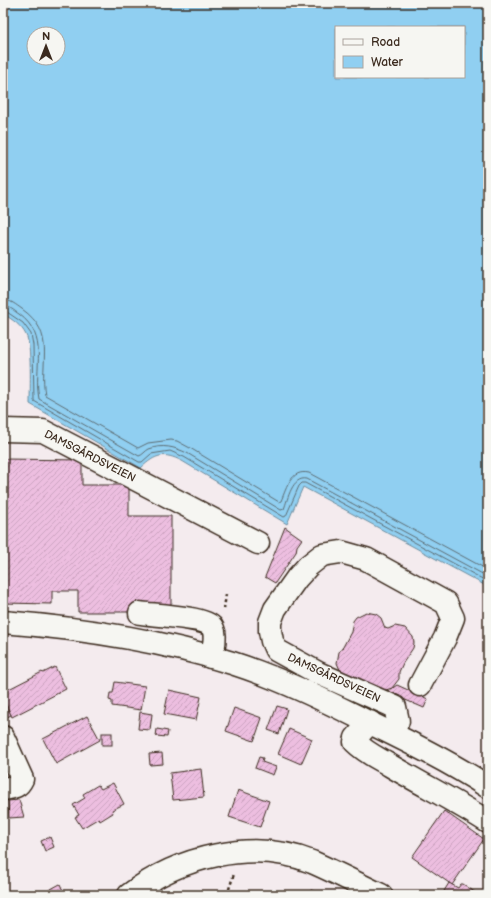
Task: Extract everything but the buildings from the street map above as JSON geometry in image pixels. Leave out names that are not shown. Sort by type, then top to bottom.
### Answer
[{"type":"street","name":"DAMSGÅRDSVEIEN","points":[[3,430],[43,430],[258,543]]},
{"type":"street","name":"DAMSGÅRDSVEIEN","points":[[392,733],[398,721],[395,707],[380,699],[318,673],[276,650],[270,631],[270,622],[275,609],[297,578],[308,566],[322,555],[341,552],[366,559],[446,603],[453,618],[445,638],[420,685]]},
{"type":"street","points":[[140,613],[184,618],[207,623],[212,626],[214,635],[210,657]]},
{"type":"street","points":[[3,622],[126,638],[157,644],[233,664],[280,681],[328,701],[464,771],[488,787]]},
{"type":"street","points":[[370,722],[356,738],[355,742],[364,751],[488,822]]},
{"type":"street","points":[[3,737],[22,779],[20,784],[15,787],[3,789]]},
{"type":"street","points":[[130,895],[144,884],[175,868],[207,857],[241,852],[275,852],[311,862],[381,895]]},
{"type":"water","points":[[3,3],[488,3],[488,587],[303,487],[287,524],[176,458],[170,456],[156,457],[141,468],[30,404],[29,348],[26,335],[19,326],[3,314]]}]
